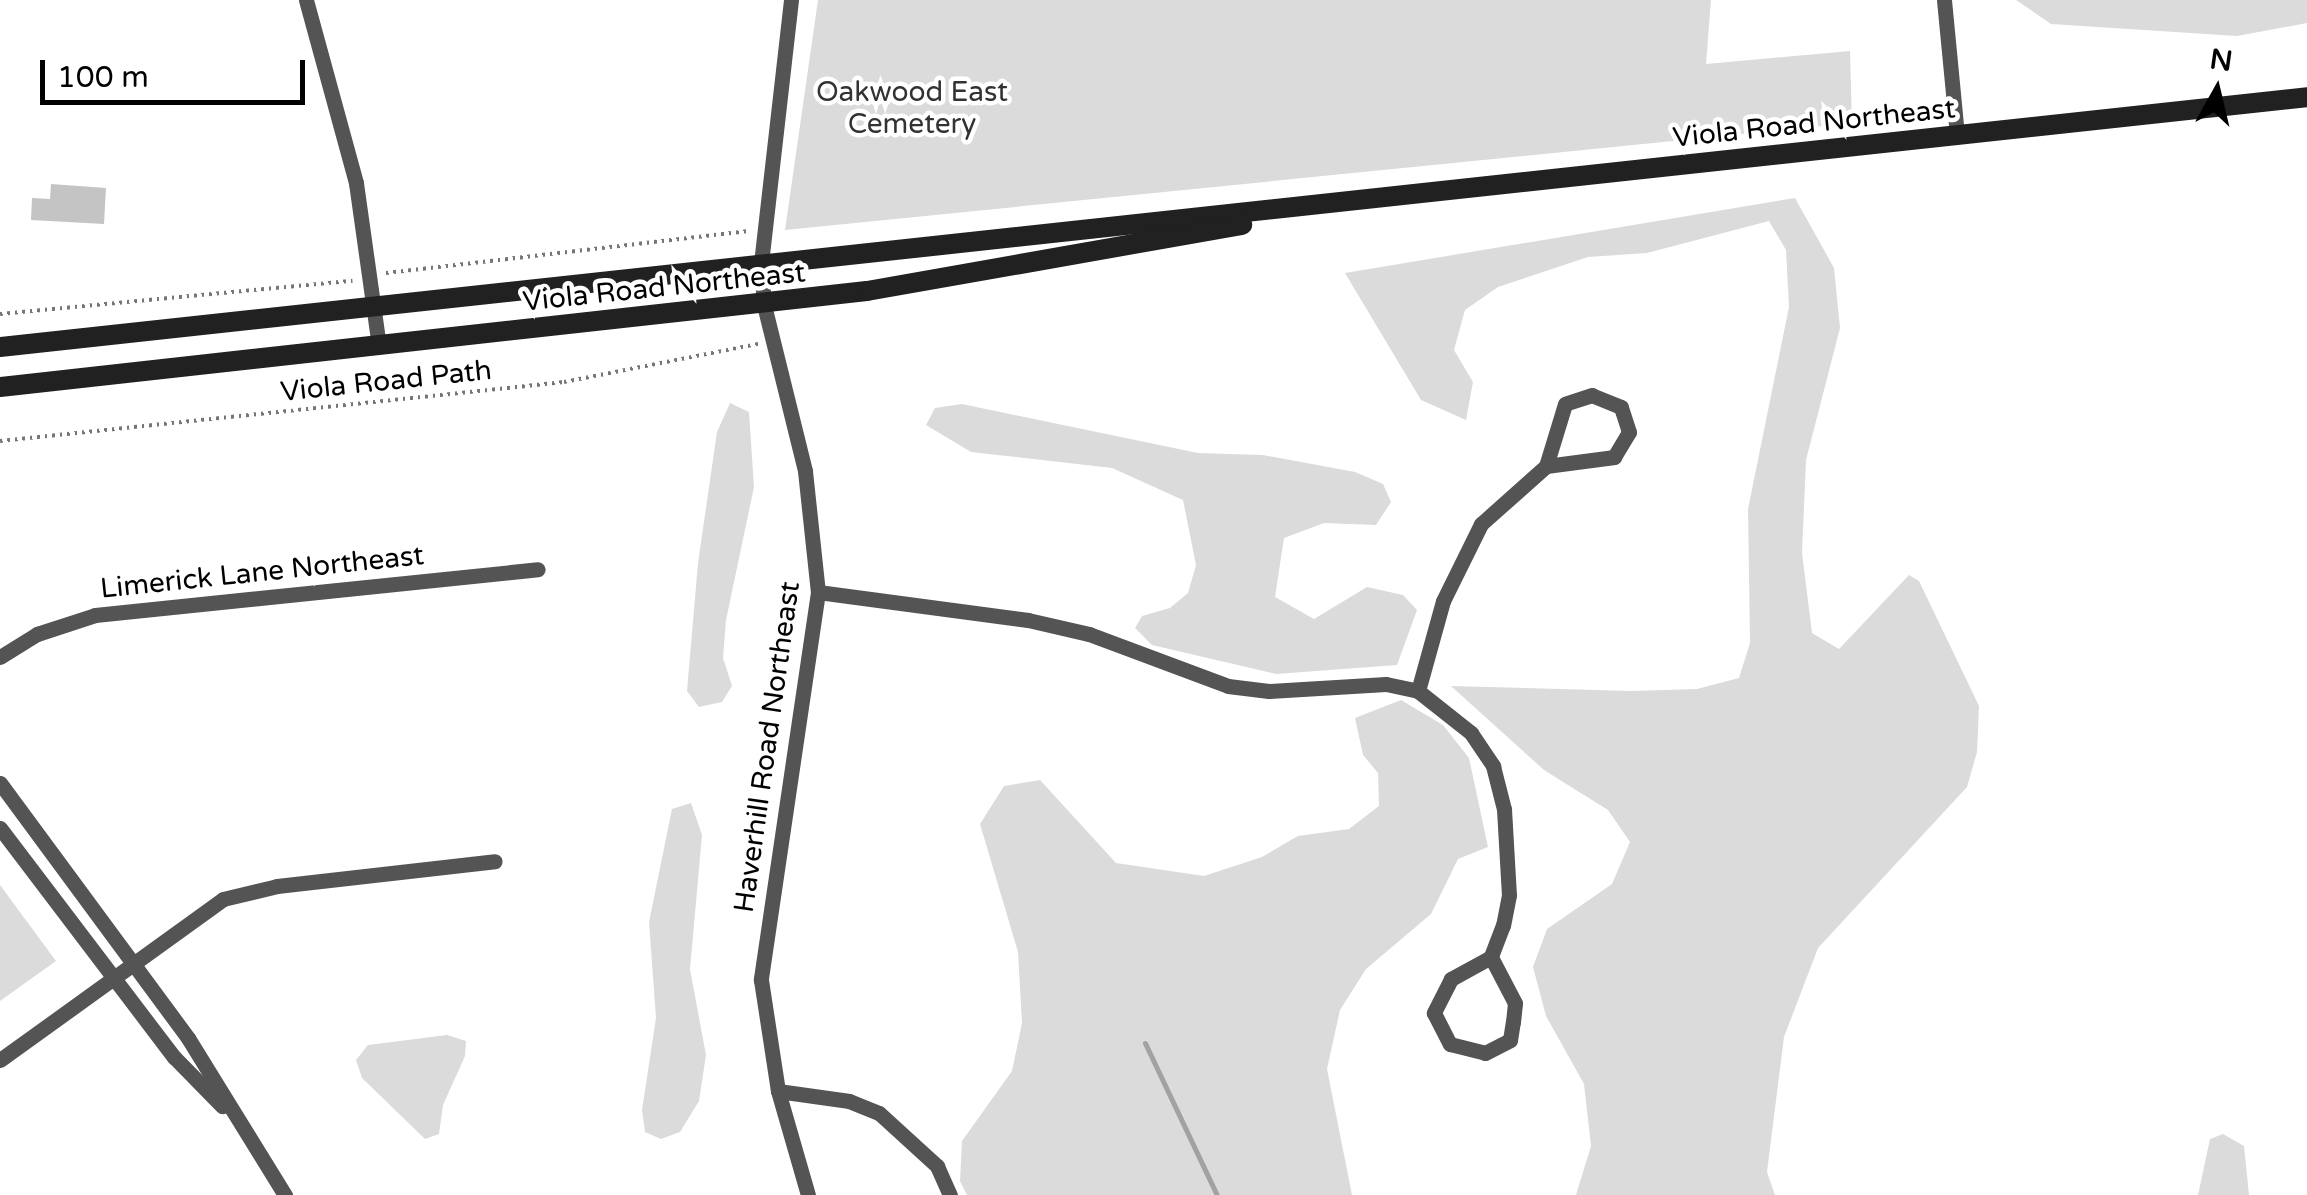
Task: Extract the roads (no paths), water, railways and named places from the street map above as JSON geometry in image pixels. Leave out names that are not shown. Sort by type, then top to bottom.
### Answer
[{"type":"main road","name":"Viola Road Northeast","points":[[0,347],[2307,98]]},
{"type":"main road","name":"Viola Road Northeast","points":[[0,387],[764,305],[961,278],[1328,206]]},
{"type":"street","points":[[306,0],[356,183],[379,346]]},
{"type":"street","name":"Haverhill Road Northeast","points":[[792,0],[761,265],[764,305],[805,471],[818,592],[761,980],[778,1091],[808,1195]]},
{"type":"street","points":[[1944,0],[1957,135]]},
{"type":"street","points":[[1418,691],[1460,558],[1481,524],[1546,466],[1565,404],[1592,395],[1621,407],[1629,432],[1614,457],[1546,466]]},
{"type":"street","name":"Limerick Lane Northeast","points":[[0,657],[36,634],[95,614],[538,568]]},
{"type":"street","points":[[818,592],[1028,620],[1089,634],[1228,686],[1269,691],[1386,684],[1418,691],[1448,709],[1494,766],[1505,824],[1508,895],[1492,958],[1514,1003],[1510,1040],[1485,1053],[1450,1044],[1434,1012],[1450,980],[1492,958]]},
{"type":"street","points":[[0,783],[133,960],[285,1195]]},
{"type":"street","points":[[0,828],[174,1057],[238,1123]]},
{"type":"street","points":[[0,1060],[133,960],[223,899],[248,891],[495,861]]},
{"type":"street","points":[[778,1091],[850,1101],[879,1113],[937,1166],[950,1195]]},
{"type":"waterway","points":[[1145,1043],[1217,1195]]},
{"type":"park label","name":"Oakwood East Cemetery","points":[[912,108]]}]
